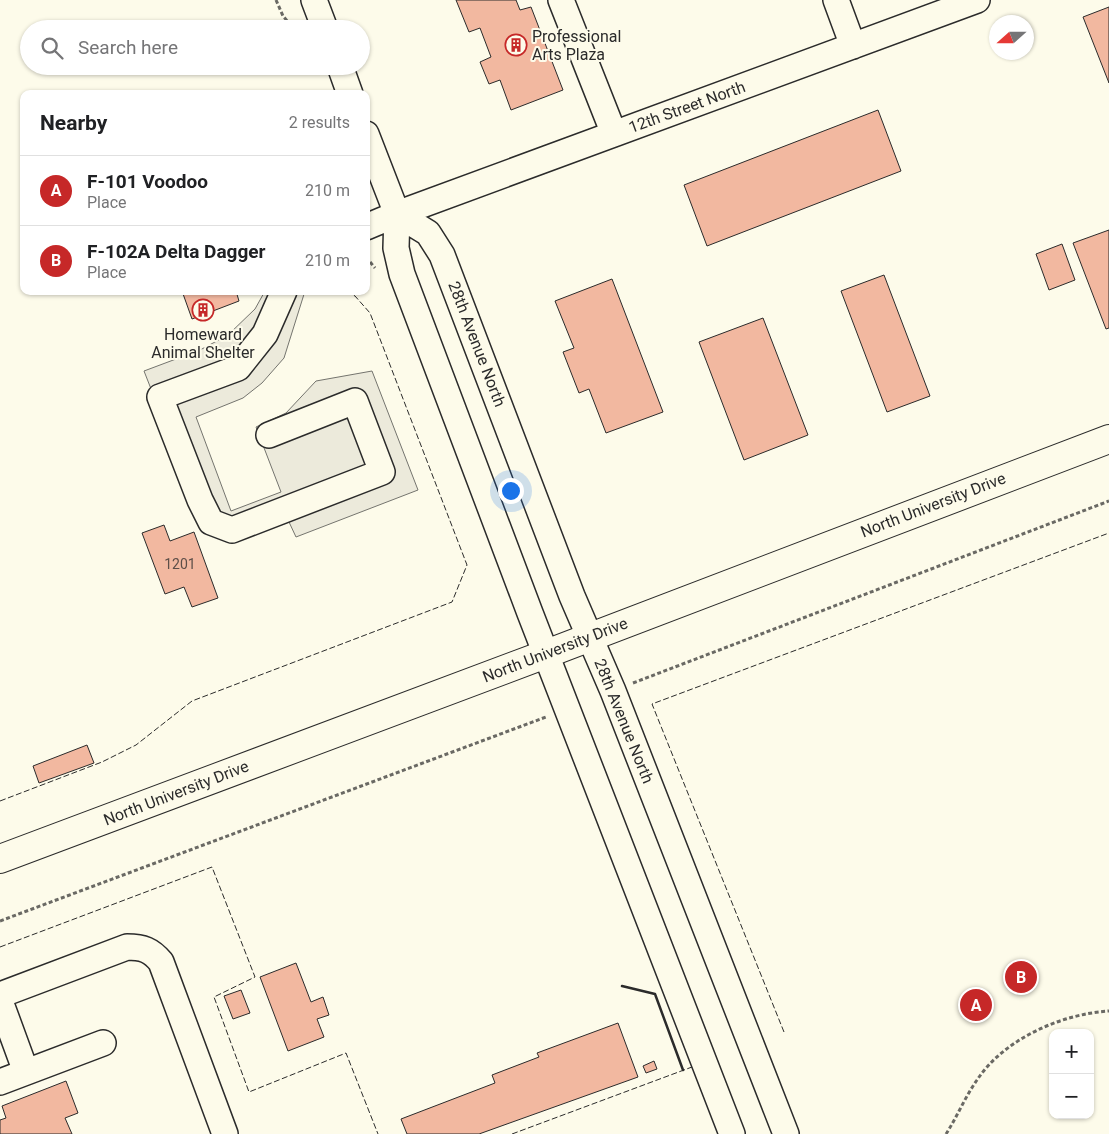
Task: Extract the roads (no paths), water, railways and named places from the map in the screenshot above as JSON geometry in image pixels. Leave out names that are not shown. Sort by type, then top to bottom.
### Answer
[{"type":"main road","name":"North University Drive","points":[[0,859],[546,654],[1109,439]]},
{"type":"street","points":[[314,0],[322,20]]},
{"type":"street","points":[[561,0],[614,134]]},
{"type":"street","points":[[836,0],[853,46]]},
{"type":"street","name":"12th Street North","points":[[370,225],[977,0]]},
{"type":"street","points":[[343,75],[349,90]]},
{"type":"street","points":[[370,144],[397,214],[396,248],[402,274],[546,654],[732,1134]]},
{"type":"street","name":"28th Avenue North","points":[[397,214],[428,232],[442,255],[572,596],[590,637],[786,1134]]},
{"type":"street","points":[[269,435],[354,402],[382,472],[232,530],[211,522],[200,500],[160,397],[238,368],[264,334],[282,295]]},
{"type":"street","points":[[0,996],[127,947],[141,947],[153,953],[161,962],[225,1134]]},
{"type":"street","points":[[0,1001],[26,1072]]},
{"type":"street","points":[[0,1082],[102,1043]]},
{"type":"place","name":"Professional Arts Plaza","points":[[516,45]]},
{"type":"place","name":"Homeward Animal Shelter","points":[[203,310]]},
{"type":"place","name":"F-102A Delta Dagger","points":[[1021,977]]},
{"type":"place","name":"F-101 Voodoo","points":[[976,1005]]}]
